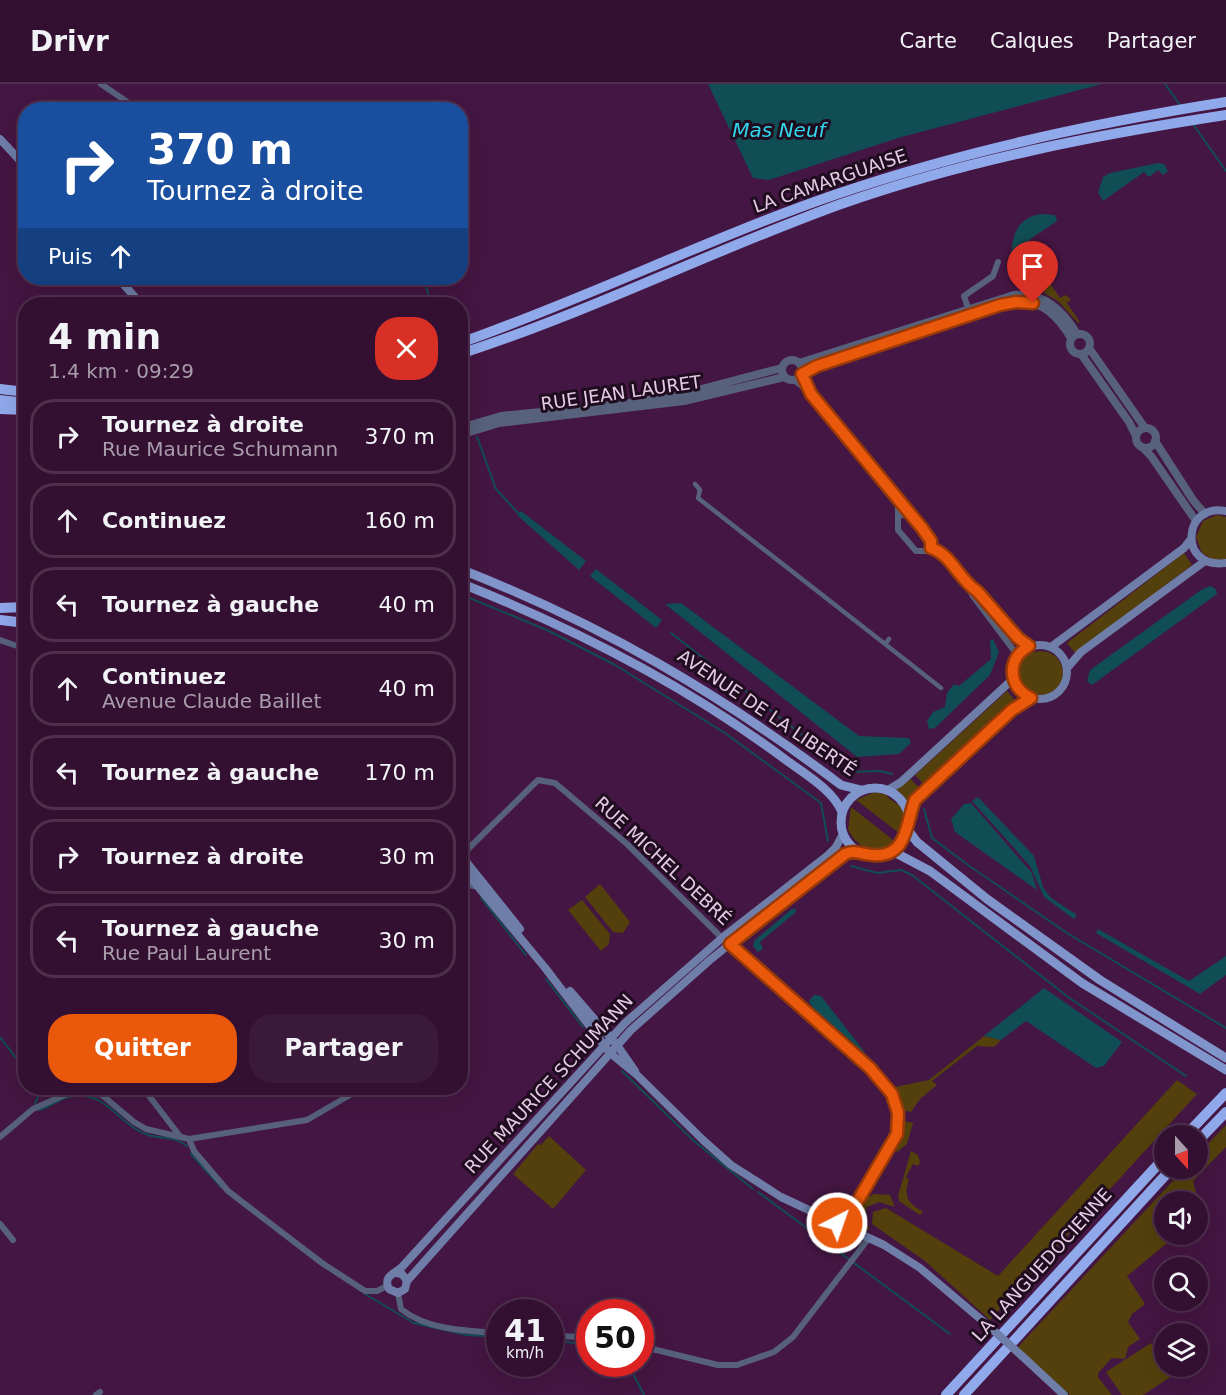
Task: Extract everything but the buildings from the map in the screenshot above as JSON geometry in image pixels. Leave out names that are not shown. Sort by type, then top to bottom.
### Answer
[{"type":"highway","name":"LA CAMARGUAISE","points":[[468,339],[836,194],[981,151],[1226,102]]},
{"type":"highway","name":"LA CAMARGUAISE","points":[[468,351],[538,326],[745,240],[882,191],[1050,146],[1226,115]]},
{"type":"highway","points":[[0,389],[18,391]]},
{"type":"highway","points":[[0,400],[18,402]]},
{"type":"highway","points":[[0,410],[18,410]]},
{"type":"highway","points":[[0,608],[18,607]]},
{"type":"highway","points":[[0,620],[18,622]]},
{"type":"highway","points":[[1196,1125],[1226,1094]]},
{"type":"highway","points":[[1208,1131],[1226,1112]]},
{"type":"highway","name":"LA LANGUEDOCIENNE","points":[[946,1395],[1154,1169]]},
{"type":"highway","name":"LA LANGUEDOCIENNE","points":[[964,1395],[1162,1179]]},
{"type":"main road","points":[[0,138],[18,158]]},
{"type":"main road","points":[[124,285],[135,297]]},
{"type":"main road","points":[[1051,647],[1184,548],[1191,539],[1196,521],[1205,513],[1212,510],[1226,511]]},
{"type":"main road","points":[[1191,539],[1195,552],[1205,561],[1226,563]]},
{"type":"main road","points":[[1067,668],[1061,655],[1051,647],[1029,646],[1014,663],[1013,679],[1018,689],[1031,698],[1045,699],[1058,692],[1064,684],[1067,668],[1086,648],[1205,561]]},
{"type":"main road","name":"AVENUE DE LA LIBERTÉ","points":[[468,572],[537,600],[625,643],[729,705],[842,785],[861,790]]},
{"type":"main road","name":"AVENUE DE LA LIBERTÉ","points":[[468,586],[562,626],[673,685],[769,747],[825,791],[842,812]]},
{"type":"main road","points":[[888,790],[901,782],[1013,679]]},
{"type":"main road","points":[[909,815],[900,798],[888,790],[872,788],[861,790],[850,799],[842,812],[843,834],[858,851],[871,855],[892,851],[901,843],[908,830],[909,815],[915,800],[1012,710],[1031,698]]},
{"type":"main road","points":[[908,830],[917,842],[1059,951],[1100,980],[1223,1056]]},
{"type":"main road","name":"RUE MAURICE SCHUMANN","points":[[396,1273],[610,1037],[827,856],[836,848],[843,834]]},
{"type":"main road","name":"RUE MAURICE SCHUMANN","points":[[407,1281],[610,1053],[726,941],[836,859],[848,852],[858,851]]},
{"type":"main road","points":[[892,851],[930,871],[1082,982],[1226,1070]]},
{"type":"main road","points":[[468,868],[581,1005],[618,1045],[637,1075]]},
{"type":"main road","points":[[468,870],[479,887],[558,984],[603,1046],[731,1164],[781,1197],[869,1238],[920,1268],[984,1322],[1064,1395]]},
{"type":"main road","points":[[396,1273],[402,1274],[407,1281],[405,1289],[398,1293],[392,1292],[387,1286],[388,1278],[396,1273]]},
{"type":"street","points":[[101,84],[127,102]]},
{"type":"street","points":[[968,308],[964,296],[993,276],[998,262]]},
{"type":"street","points":[[931,548],[931,541],[910,513],[811,394],[783,373],[789,361],[799,363],[1007,296],[1027,294],[1054,306],[1074,336],[1071,348],[1080,354],[1129,422],[1137,443],[1196,521]]},
{"type":"street","points":[[794,380],[802,373],[1016,302],[1033,303],[1047,309],[1074,336],[1087,337],[1089,348],[1145,428],[1154,432],[1155,441],[1193,500],[1205,513]]},
{"type":"street","points":[[1080,354],[1089,348]]},
{"type":"street","points":[[799,363],[811,394]]},
{"type":"street","name":"RUE JEAN LAURET","points":[[468,426],[501,416],[622,404],[675,396],[783,373]]},
{"type":"street","name":"RUE JEAN LAURET","points":[[468,433],[499,423],[684,401],[783,373]]},
{"type":"street","points":[[1136,436],[1145,428]]},
{"type":"street","points":[[1142,447],[1152,446],[1155,441]]},
{"type":"street","points":[[694,484],[700,490],[698,498],[887,642],[941,688]]},
{"type":"street","points":[[898,498],[898,530],[916,551],[924,552],[931,548],[940,551],[969,586],[977,591],[1018,638],[1029,646]]},
{"type":"street","points":[[898,516],[910,513]]},
{"type":"street","points":[[969,586],[972,595],[1018,656]]},
{"type":"street","points":[[0,640],[18,646]]},
{"type":"street","name":"RUE MICHEL DEBRÉ","points":[[468,850],[535,781],[549,780],[627,844],[726,941],[870,1068],[892,1094],[898,1113],[897,1134],[843,1226]]},
{"type":"street","points":[[468,885],[479,887]]},
{"type":"street","points":[[0,1137],[33,1109],[64,1095]]},
{"type":"street","points":[[102,1095],[146,1129],[189,1139],[307,1120],[350,1095]]},
{"type":"street","points":[[148,1095],[179,1135]]},
{"type":"street","points":[[189,1139],[194,1151],[228,1191],[322,1263],[365,1291],[377,1291],[387,1286]]},
{"type":"street","points":[[0,1224],[13,1240]]},
{"type":"street","points":[[654,1349],[718,1365],[737,1365],[774,1352],[793,1337],[869,1238]]},
{"type":"street","points":[[398,1293],[401,1309],[412,1318],[446,1327],[486,1331]]},
{"type":"shaded area","points":[[1047,279],[1060,298],[1065,295],[1071,299],[1067,303],[1080,322],[1078,323],[1058,301],[1044,293]]},
{"type":"shaded area","points":[[1217,515],[1226,517],[1226,559],[1214,560],[1202,553],[1196,537],[1203,521]]},
{"type":"shaded area","points":[[1184,553],[1192,565],[1075,653],[1067,643]]},
{"type":"shaded area","points":[[1041,651],[1056,658],[1063,673],[1056,688],[1041,695],[1026,688],[1019,673],[1026,658]]},
{"type":"shaded area","points":[[1007,691],[1017,703],[925,786],[915,775]]},
{"type":"shaded area","points":[[911,779],[921,790],[910,804],[896,789]]},
{"type":"shaded area","points":[[875,792],[888,795],[887,797],[899,803],[906,818],[903,836],[856,800]]},
{"type":"shaded area","points":[[851,807],[897,843],[890,848],[876,850],[857,842],[848,829]]},
{"type":"shaded area","points":[[600,884],[630,922],[623,933],[613,932],[585,897]]},
{"type":"shaded area","points":[[582,900],[610,934],[609,944],[601,951],[568,910]]},
{"type":"shaded area","points":[[984,1036],[1001,1040],[994,1047],[977,1046],[932,1081],[937,1085],[920,1099],[911,1112],[902,1110],[895,1087],[929,1080]]},
{"type":"shaded area","points":[[1177,1080],[1197,1094],[1169,1125],[1154,1125],[1154,1141],[990,1320],[925,1261],[872,1224],[873,1212],[886,1208],[998,1276]]},
{"type":"shaded area","points":[[903,1121],[913,1123],[907,1144],[896,1153]]},
{"type":"shaded area","points":[[1226,1125],[1226,1147],[1208,1166],[1208,1144]]},
{"type":"shaded area","points":[[549,1136],[586,1170],[553,1209],[513,1174],[538,1144],[541,1145]]},
{"type":"shaded area","points":[[911,1151],[918,1155],[920,1162],[918,1166],[913,1164],[906,1177],[909,1180],[907,1195],[910,1202],[923,1212],[920,1215],[899,1201],[898,1196]]},
{"type":"shaded area","points":[[1175,1179],[1195,1179],[1193,1181],[1195,1191],[1163,1191]]},
{"type":"shaded area","points":[[875,1194],[890,1195],[895,1207],[879,1202],[867,1207],[864,1219],[870,1231],[859,1225],[857,1210],[862,1202]]},
{"type":"shaded area","points":[[1154,1201],[1154,1245],[1165,1245],[1127,1276],[1145,1304],[1132,1314],[1128,1322],[1140,1339],[1128,1347],[1125,1359],[1112,1358],[1098,1373],[1098,1377],[1112,1395],[1070,1395],[1017,1348]]},
{"type":"shaded area","points":[[1151,1343],[1154,1348],[1154,1377],[1170,1377],[1143,1395],[1122,1395],[1106,1372]]},
{"type":"water","name":"Mas Neuf","points":[[708,84],[1102,84],[898,138],[769,180],[753,178]]},
{"type":"water","points":[[1158,163],[1164,164],[1168,171],[1163,175],[1158,170],[1149,177],[1144,172],[1103,201],[1098,192],[1103,177],[1110,173]]},
{"type":"water","points":[[1040,214],[1055,215],[1057,221],[1027,242],[1019,255],[1015,275],[1010,279],[1008,274],[1017,229],[1029,218]]},
{"type":"water","points":[[521,511],[586,561],[579,570],[517,515]]},
{"type":"water","points":[[596,569],[662,620],[656,628],[590,576]]},
{"type":"water","points":[[1210,586],[1216,589],[1217,594],[1092,685],[1087,681],[1090,670],[1201,590]]},
{"type":"water","points":[[681,603],[859,736],[909,738],[911,743],[899,754],[857,757],[665,604]]},
{"type":"water","points":[[993,639],[999,652],[990,675],[935,728],[929,729],[927,721],[933,712],[945,707],[947,693],[954,684],[959,686],[991,659],[990,641]]},
{"type":"water","points":[[978,797],[1034,856],[1043,887],[1051,898],[1077,915],[1074,919],[1044,897],[1030,866],[972,801]]},
{"type":"water","points":[[971,803],[1032,873],[1037,890],[955,832],[951,819],[964,804]]},
{"type":"water","points":[[792,909],[796,909],[796,912],[760,942],[763,949],[758,952],[753,946],[754,941]]},
{"type":"water","points":[[1098,929],[1189,981],[1226,956],[1226,975],[1200,994],[1096,933]]},
{"type":"water","points":[[1044,988],[1122,1042],[1104,1066],[1096,1068],[1026,1021],[1001,1040],[984,1036]]},
{"type":"water","points":[[814,995],[821,996],[867,1055],[813,1008],[809,1001]]},
{"type":"waterway","points":[[1165,84],[1180,105]]},
{"type":"waterway","points":[[1193,124],[1226,171]]},
{"type":"waterway","points":[[426,285],[429,297]]},
{"type":"waterway","points":[[477,437],[496,489],[519,514]]},
{"type":"waterway","points":[[468,597],[549,631],[615,665],[725,733],[821,803],[828,841]]},
{"type":"waterway","points":[[671,633],[850,772],[880,771],[892,774]]},
{"type":"waterway","points":[[924,809],[932,838],[968,865],[1067,933],[1226,1028]]},
{"type":"waterway","points":[[851,866],[877,873],[901,870],[912,875],[1068,997],[1186,1076]]},
{"type":"waterway","points":[[481,898],[526,955]]},
{"type":"waterway","points":[[546,979],[583,1027]]},
{"type":"waterway","points":[[0,1037],[18,1061]]},
{"type":"waterway","points":[[622,1071],[694,1141],[753,1189]]},
{"type":"waterway","points":[[35,1104],[38,1095]]},
{"type":"waterway","points":[[39,1110],[68,1097],[92,1098],[102,1102],[138,1130],[148,1135],[178,1141],[187,1146]]},
{"type":"waterway","points":[[191,1154],[221,1187]]},
{"type":"waterway","points":[[758,1192],[950,1334]]},
{"type":"waterway","points":[[365,1294],[414,1323],[467,1335],[486,1336]]},
{"type":"waterway","points":[[564,1342],[576,1343]]},
{"type":"waterway","points":[[635,1377],[644,1395]]},
{"type":"route","points":[[837,1223],[843,1226],[849,1212],[888,1153],[897,1134],[898,1113],[892,1094],[870,1068],[730,944],[809,880],[848,852],[858,851],[864,854],[879,855],[897,848],[906,836],[909,815],[915,800],[1012,710],[1031,698],[1018,689],[1012,674],[1016,657],[1029,646],[1018,638],[990,603],[969,586],[947,558],[940,551],[931,548],[931,541],[902,502],[811,394],[802,371],[1000,305],[1016,302],[1033,303]]}]
